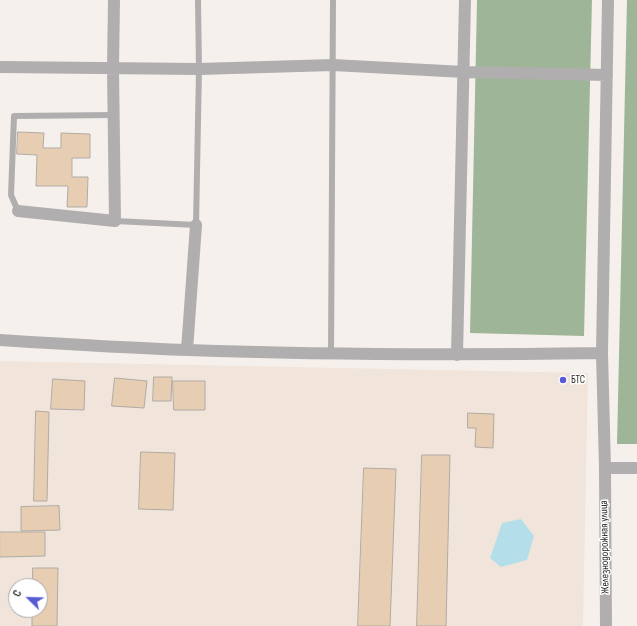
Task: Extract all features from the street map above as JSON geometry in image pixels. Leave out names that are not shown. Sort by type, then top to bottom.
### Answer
[{"type":"street","points":[[18,211],[115,221],[113,69],[114,0]]},
{"type":"street","points":[[457,355],[465,0]]},
{"type":"street","name":"Железнодорожная улица","points":[[606,626],[605,468],[602,353],[608,0]]},
{"type":"street","points":[[0,67],[200,69],[333,65],[464,72],[607,75]]},
{"type":"street","points":[[187,350],[196,225]]},
{"type":"street","points":[[0,340],[187,350],[330,354],[457,355],[602,353]]},
{"type":"street","points":[[605,468],[637,468]]},
{"type":"lane","points":[[115,221],[196,225],[200,69],[198,0]]},
{"type":"lane","points":[[330,354],[333,0]]},
{"type":"lane","points":[[18,211],[11,195],[14,116],[114,115]]},
{"type":"shaded area","points":[[0,361],[588,373],[583,626],[0,626]]},
{"type":"green space","points":[[477,0],[592,0],[584,336],[470,333]]},
{"type":"green space","points":[[627,0],[637,0],[637,444],[617,444]]},
{"type":"water","points":[[521,519],[534,536],[527,560],[501,567],[490,558],[502,523]]},
{"type":"building","points":[[18,132],[44,133],[43,148],[61,148],[61,133],[90,134],[90,158],[72,158],[72,177],[88,177],[87,207],[67,207],[68,186],[36,186],[37,155],[17,154]]},
{"type":"building","points":[[154,377],[172,377],[171,401],[153,401]]},
{"type":"building","points":[[115,378],[147,381],[144,408],[112,406]]},
{"type":"building","points":[[53,379],[85,381],[84,410],[51,409]]},
{"type":"building","points":[[173,381],[205,381],[205,410],[174,410]]},
{"type":"building","points":[[36,411],[49,412],[47,501],[34,501]]},
{"type":"building","points":[[468,413],[494,414],[493,448],[475,447],[476,428],[468,428]]},
{"type":"building","points":[[141,452],[175,453],[173,510],[139,509]]},
{"type":"building","points":[[422,455],[450,455],[446,626],[417,626]]},
{"type":"building","points":[[364,468],[396,469],[390,626],[358,626]]},
{"type":"building","points":[[59,506],[60,530],[21,531],[21,507]]},
{"type":"building","points":[[0,532],[45,532],[45,556],[0,557]]},
{"type":"building","points":[[33,568],[58,568],[57,626],[32,626],[32,618],[48,618],[48,578],[33,578]]},
{"type":"place","name":"БТС","points":[[563,380]]}]
